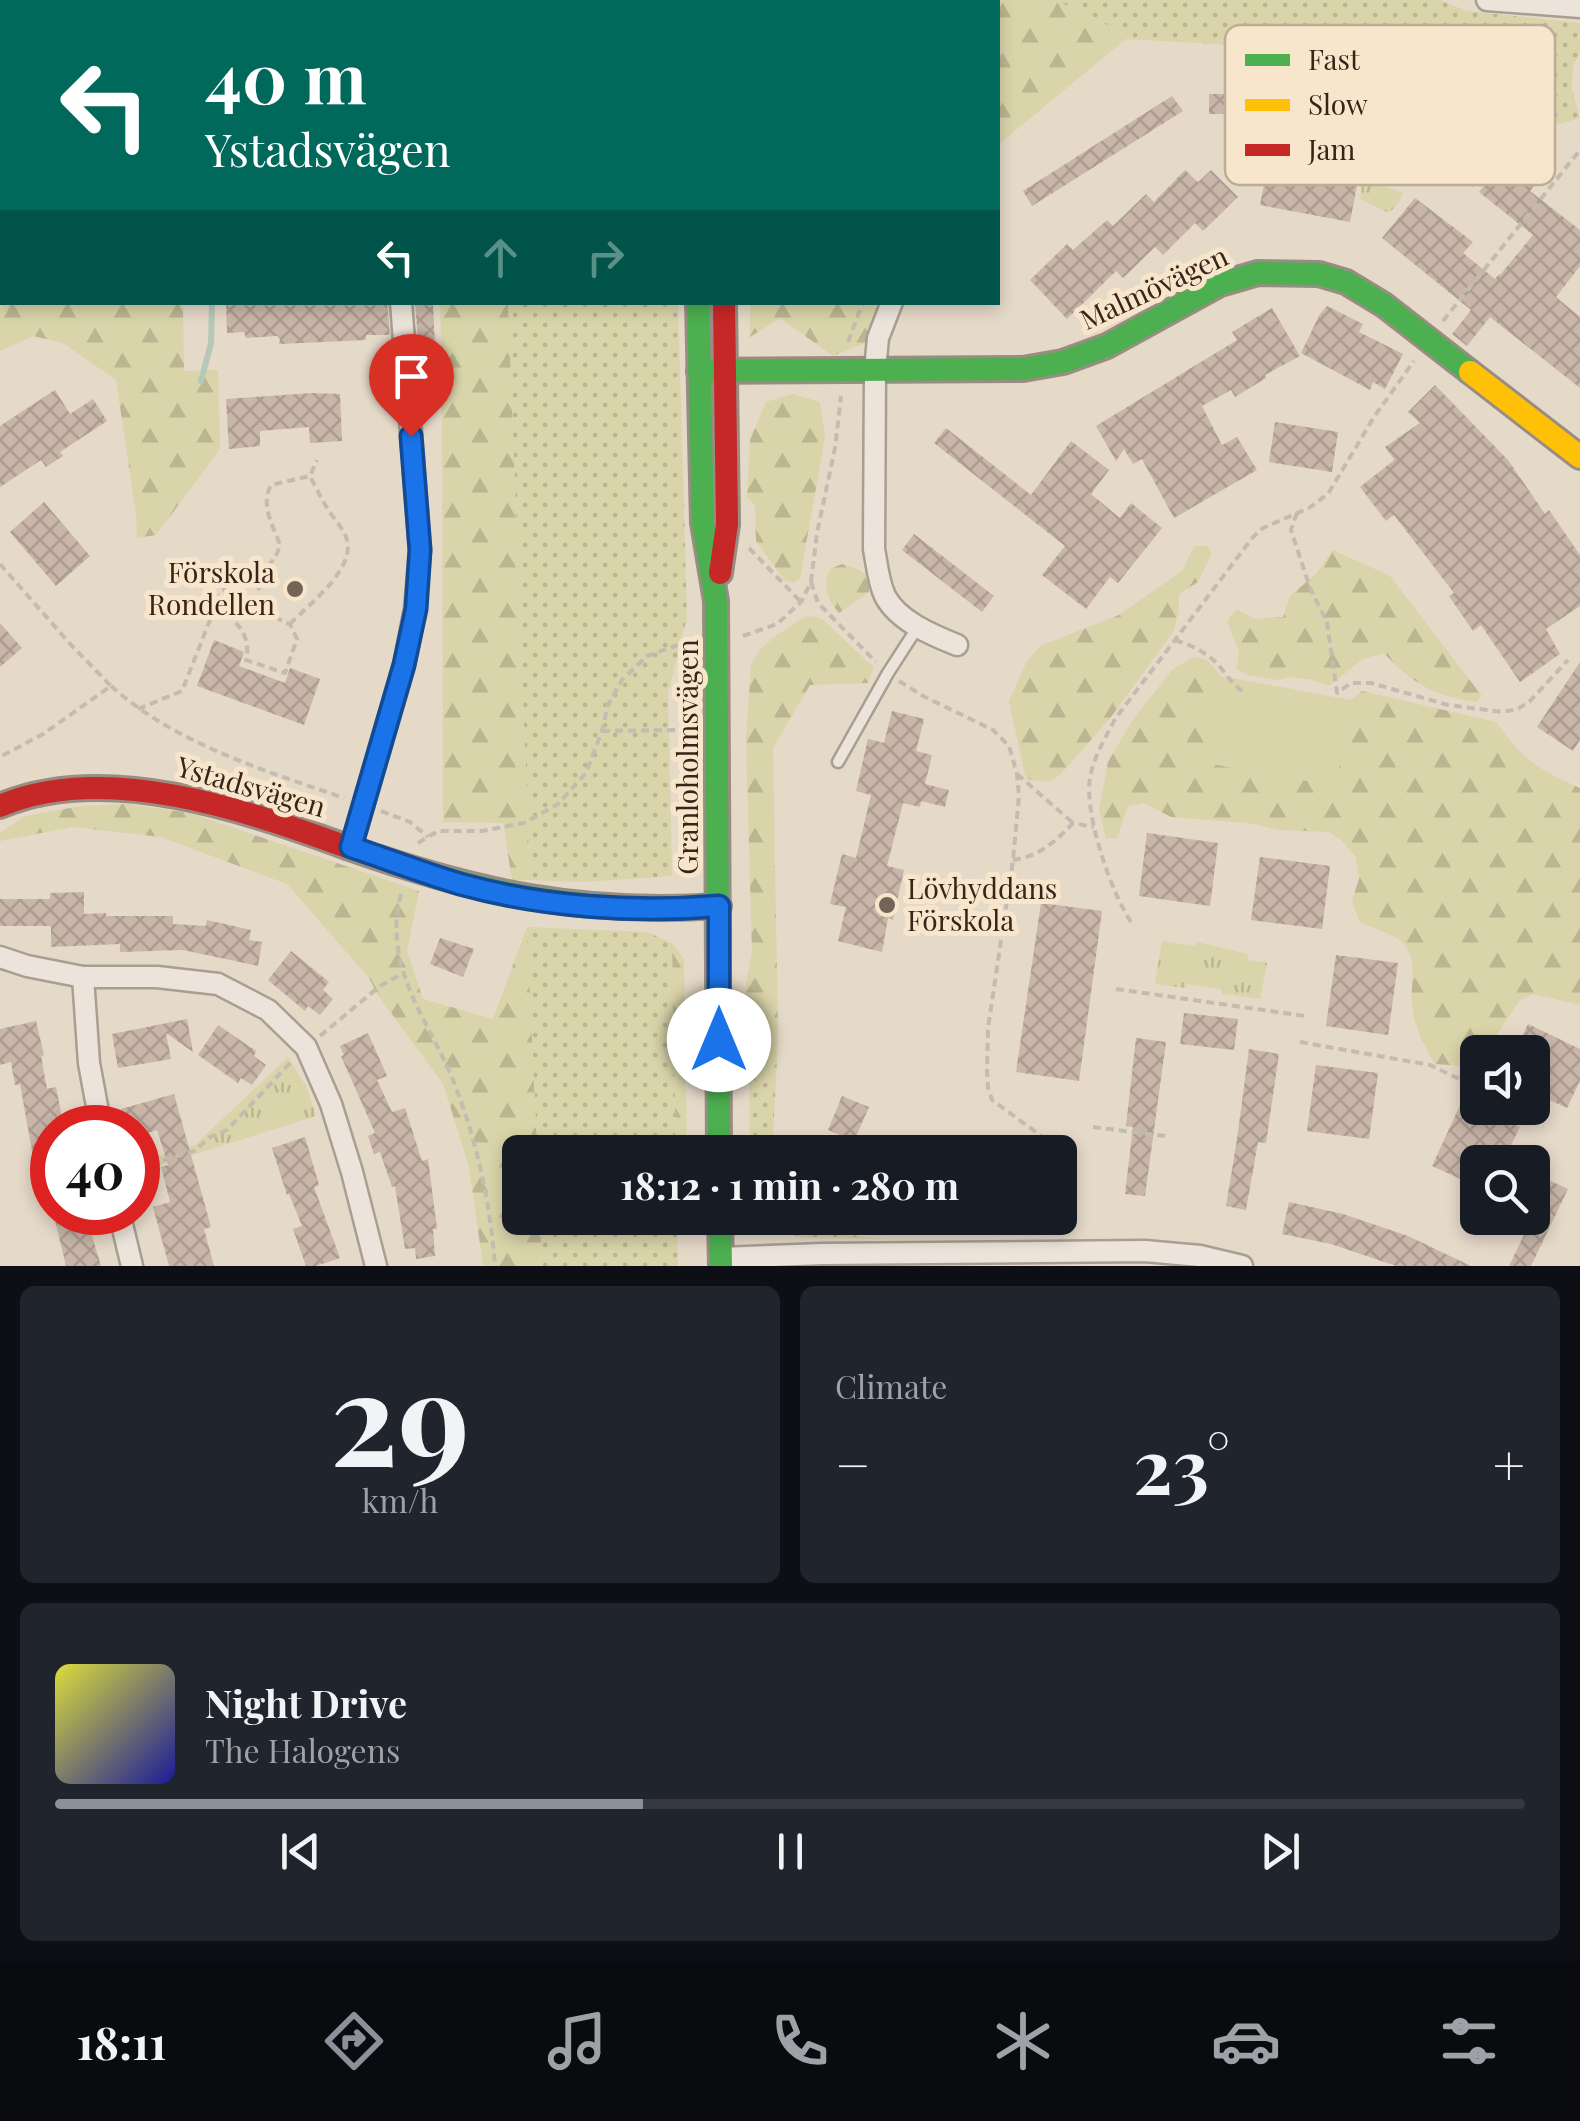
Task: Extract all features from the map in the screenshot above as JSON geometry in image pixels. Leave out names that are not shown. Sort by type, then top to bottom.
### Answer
[{"type":"street","points":[[1487,0],[1580,7]]},
{"type":"street","name":"Malmövägen","points":[[700,371],[1023,369],[1063,362],[1108,346],[1220,284],[1258,273],[1320,274],[1346,282],[1384,305],[1580,457]]},
{"type":"street","points":[[351,847],[404,665],[416,609],[420,550],[401,305]]},
{"type":"street","name":"Granloholmsvägen","points":[[698,305],[703,523],[716,601],[719,1135]]},
{"type":"street","name":"Granloholmsvägen","points":[[716,601],[728,524],[724,305]]},
{"type":"street","points":[[891,305],[878,338],[875,370],[874,549],[879,576],[887,600],[917,628],[956,646]]},
{"type":"street","name":"Ystadsvägen","points":[[3,798],[88,788],[162,792],[213,802],[459,884],[514,896],[565,904],[673,910],[719,906]]},
{"type":"street","points":[[0,957],[82,977],[156,977],[218,984],[268,1010],[306,1047],[331,1104],[376,1266]]},
{"type":"street","points":[[82,977],[96,1105]]},
{"type":"street","points":[[125,1235],[132,1266]]},
{"type":"street","points":[[720,1235],[721,1262],[822,1254],[1145,1251],[1200,1256],[1242,1266]]},
{"type":"lane","points":[[838,762],[917,628]]},
{"type":"path","points":[[1555,181],[1580,150]]},
{"type":"path","points":[[1462,297],[1552,185]]},
{"type":"path","points":[[743,636],[777,624],[802,602],[811,582],[850,334],[862,305]]},
{"type":"path","points":[[1130,922],[1114,890],[1094,827],[1090,777],[1102,744],[1115,719],[1253,537],[1263,528],[1310,508],[1328,494],[1406,372]]},
{"type":"path","points":[[310,476],[317,460]]},
{"type":"path","points":[[138,709],[182,690],[221,592],[227,585],[256,575],[280,551],[266,505],[271,485],[310,476]]},
{"type":"path","points":[[290,624],[338,574],[348,551],[343,531],[310,476]]},
{"type":"path","points":[[1296,512],[1291,530],[1310,588],[1327,622],[1337,693],[1351,683],[1371,683],[1448,705],[1502,712],[1518,709],[1530,701],[1568,660]]},
{"type":"path","points":[[748,547],[802,602]]},
{"type":"path","points":[[0,564],[72,646],[138,709],[190,738],[252,765],[410,822],[428,837]]},
{"type":"path","points":[[256,575],[258,591],[272,614],[290,624]]},
{"type":"path","points":[[811,582],[818,603],[888,674],[993,730],[1010,746],[1020,796],[988,1028],[986,1071],[992,1100],[1040,1135]]},
{"type":"path","points":[[215,607],[231,616],[243,630],[249,647],[246,660],[286,673],[297,639],[290,624]]},
{"type":"path","points":[[1175,640],[1197,647],[1242,690]]},
{"type":"path","points":[[0,756],[43,734],[112,686]]},
{"type":"path","points":[[688,689],[685,730],[689,768]]},
{"type":"path","points":[[602,730],[685,730]]},
{"type":"path","points":[[1016,774],[1073,824],[1094,827]]},
{"type":"path","points":[[1014,860],[1041,852],[1073,824]]},
{"type":"path","points":[[160,1161],[194,1151],[210,1137],[227,1130],[306,1047],[380,986],[404,973]]},
{"type":"path","points":[[1116,990],[1305,1016]]},
{"type":"path","points":[[1300,1042],[1430,1065],[1460,1079]]},
{"type":"path","points":[[1093,1127],[1165,1136]]},
{"type":"green space","points":[[1000,0],[1054,0],[1098,19],[1126,39],[1000,143]]},
{"type":"green space","points":[[1054,0],[1440,0],[1467,11],[1580,23],[1580,54],[1573,65],[1572,90],[1580,118],[1555,126],[1555,25],[1225,25],[1225,45],[1126,39],[1098,19]]},
{"type":"green space","points":[[1362,185],[1382,185],[1403,193],[1389,213],[1360,199]]},
{"type":"green space","points":[[0,305],[183,305],[184,371],[218,370],[220,449],[156,535],[137,538],[116,380],[63,343],[33,336],[0,351]]},
{"type":"green space","points":[[440,305],[508,305],[530,880],[512,880],[503,823],[443,822]]},
{"type":"green space","points":[[508,305],[678,305],[687,618],[668,693],[672,876],[583,882],[530,880]]},
{"type":"green space","points":[[750,305],[891,305],[878,338],[833,356],[780,318],[750,337]]},
{"type":"green space","points":[[793,394],[820,402],[825,437],[800,578],[794,583],[785,581],[756,541],[755,506],[747,497],[750,440],[766,402]]},
{"type":"green space","points":[[1194,546],[1208,546],[1211,555],[1198,582],[1179,594],[1174,631],[1111,717],[1060,775],[1047,782],[1026,779],[1009,701],[1027,661],[1040,646],[1119,615],[1183,570]]},
{"type":"green space","points":[[1333,550],[1390,576],[1482,696],[1476,702],[1425,687],[1384,653],[1363,659],[1329,686],[1309,679],[1278,680],[1248,675],[1237,669],[1239,651],[1227,621],[1237,609],[1255,619],[1283,617],[1290,596],[1316,574]]},
{"type":"green space","points":[[842,564],[869,578],[869,592],[839,613],[829,598],[826,581],[830,569]]},
{"type":"green space","points":[[806,616],[821,618],[874,668],[868,683],[810,685],[773,748],[778,1033],[776,1080],[762,1084],[749,1077],[747,1067],[746,984],[752,952],[746,739],[751,665],[761,648]]},
{"type":"green space","points":[[1193,657],[1207,660],[1221,676],[1207,763],[1335,786],[1351,700],[1362,691],[1496,722],[1532,762],[1580,788],[1580,1005],[1533,994],[1519,1001],[1497,1035],[1460,1035],[1460,1066],[1435,1064],[1415,1020],[1413,971],[1407,948],[1398,939],[1359,921],[1352,900],[1359,879],[1356,857],[1329,832],[1171,817],[1144,803],[1128,806],[1117,838],[1106,838],[1099,810],[1108,762],[1132,721],[1172,670]]},
{"type":"green space","points":[[1221,676],[1351,700],[1336,786],[1206,763]]},
{"type":"green space","points":[[128,804],[190,813],[419,891],[407,951],[423,999],[493,1019],[527,927],[536,1135],[502,1135],[502,1235],[541,1235],[542,1266],[483,1266],[469,1166],[443,1084],[369,978],[287,884],[161,837],[73,827],[0,841],[0,833],[25,816],[81,806]]},
{"type":"green space","points":[[527,927],[646,932],[672,943],[676,1135],[536,1135]]},
{"type":"green space","points":[[1162,941],[1195,946],[1197,942],[1248,954],[1248,960],[1267,963],[1260,999],[1187,984],[1186,988],[1155,984]]},
{"type":"green space","points":[[672,943],[684,959],[687,1135],[676,1135]]},
{"type":"green space","points":[[288,1057],[307,1088],[316,1116],[160,1165],[160,1155],[195,1145]]},
{"type":"green space","points":[[749,1077],[762,1084],[776,1080],[773,1135],[750,1135]]},
{"type":"green space","points":[[541,1235],[677,1235],[678,1266],[542,1266]]},
{"type":"green space","points":[[793,1235],[882,1239],[803,1238]]},
{"type":"building","points":[[1209,94],[1225,94],[1225,114],[1209,114]]},
{"type":"building","points":[[1172,96],[1183,111],[1032,206],[1023,191]]},
{"type":"building","points":[[1185,170],[1198,182],[1211,170],[1238,197],[1203,231],[1195,223],[1163,255],[1155,247],[1123,278],[1116,271],[1067,319],[1030,280],[1067,244],[1073,250],[1107,220],[1113,226],[1146,194],[1154,202]]},
{"type":"building","points":[[1264,185],[1357,185],[1350,222],[1260,205]]},
{"type":"building","points":[[1485,185],[1535,185],[1530,191],[1580,230],[1580,266],[1556,297],[1580,317],[1580,388],[1490,317],[1467,346],[1452,334],[1471,310],[1382,238],[1415,198],[1473,242],[1463,253],[1495,279],[1533,235],[1479,192]]},
{"type":"building","points":[[226,305],[387,305],[390,335],[366,335],[366,340],[279,344],[277,336],[246,338],[244,332],[227,333]]},
{"type":"building","points":[[415,305],[433,305],[435,350],[419,351]]},
{"type":"building","points":[[1327,306],[1363,324],[1359,332],[1403,354],[1385,389],[1373,382],[1370,390],[1301,353]]},
{"type":"building","points":[[1272,308],[1300,356],[1235,397],[1231,390],[1202,406],[1222,445],[1237,437],[1257,470],[1174,518],[1142,459],[1133,464],[1124,449],[1116,461],[1096,426],[1237,340],[1232,332]]},
{"type":"building","points":[[1435,385],[1508,460],[1545,514],[1549,510],[1580,555],[1580,606],[1546,629],[1560,654],[1520,682],[1481,625],[1473,631],[1449,596],[1454,593],[1394,515],[1386,521],[1360,487],[1393,461],[1385,447],[1420,423],[1408,412]]},
{"type":"building","points":[[55,390],[70,414],[93,399],[107,421],[60,452],[63,456],[46,467],[41,460],[0,487],[0,426]]},
{"type":"building","points":[[340,394],[342,441],[310,443],[309,427],[260,431],[260,446],[229,449],[226,399]]},
{"type":"building","points":[[1275,422],[1338,432],[1332,472],[1269,462]]},
{"type":"building","points":[[946,428],[1031,495],[1071,441],[1109,470],[1091,494],[1120,518],[1131,503],[1162,528],[1118,583],[1110,577],[1086,609],[1042,575],[1065,546],[934,443]]},
{"type":"building","points":[[44,502],[90,556],[56,586],[10,532]]},
{"type":"building","points":[[914,534],[994,596],[982,612],[902,550]]},
{"type":"building","points":[[0,623],[22,648],[0,667]]},
{"type":"building","points":[[214,640],[244,652],[239,666],[285,683],[290,668],[320,679],[304,725],[197,686]]},
{"type":"building","points":[[1580,662],[1580,740],[1573,751],[1537,727]]},
{"type":"building","points":[[892,711],[924,719],[916,751],[932,755],[925,784],[949,790],[945,807],[921,801],[920,807],[903,803],[887,866],[904,870],[893,920],[888,918],[882,952],[838,941],[846,907],[830,904],[842,854],[856,858],[871,795],[856,791],[868,739],[884,743]]},
{"type":"building","points":[[1147,833],[1218,843],[1210,906],[1139,896]]},
{"type":"building","points":[[1260,857],[1330,866],[1322,929],[1251,920]]},
{"type":"building","points":[[84,892],[84,914],[173,916],[173,924],[206,926],[207,920],[251,930],[249,940],[262,942],[258,966],[183,950],[120,952],[120,944],[51,947],[51,926],[0,926],[0,899],[50,899],[50,893]]},
{"type":"building","points":[[1041,903],[1102,911],[1079,1081],[1016,1072]]},
{"type":"building","points":[[440,938],[474,949],[463,977],[430,964]]},
{"type":"building","points":[[291,951],[329,982],[323,990],[333,999],[320,1015],[308,1006],[305,1011],[268,980]]},
{"type":"building","points":[[1336,955],[1398,963],[1388,1035],[1326,1026]]},
{"type":"building","points":[[1184,1013],[1238,1019],[1234,1050],[1180,1044]]},
{"type":"building","points":[[187,1019],[193,1052],[166,1033],[171,1059],[118,1068],[112,1034]]},
{"type":"building","points":[[36,1021],[47,1089],[56,1087],[60,1105],[30,1105],[30,1140],[20,1084],[15,1085],[11,1062],[0,1065],[0,1029]]},
{"type":"building","points":[[1528,1024],[1580,1049],[1580,1081],[1567,1108],[1550,1100],[1550,1035],[1523,1035]]},
{"type":"building","points":[[218,1025],[256,1051],[254,1056],[266,1065],[252,1085],[241,1078],[238,1083],[198,1055]]},
{"type":"building","points":[[368,1033],[387,1076],[377,1080],[392,1112],[405,1108],[422,1161],[428,1159],[437,1229],[433,1229],[435,1256],[416,1259],[415,1248],[405,1249],[395,1186],[392,1187],[380,1152],[374,1154],[368,1136],[375,1133],[341,1056],[344,1055],[340,1046]]},
{"type":"building","points":[[1136,1038],[1166,1042],[1145,1196],[1125,1194],[1133,1127],[1126,1126]]},
{"type":"building","points":[[1249,1049],[1279,1054],[1266,1143],[1258,1142],[1246,1210],[1226,1206]]},
{"type":"building","points":[[1316,1065],[1378,1073],[1369,1139],[1307,1131]]},
{"type":"building","points":[[174,1094],[211,1227],[204,1229],[214,1266],[169,1266],[160,1233],[160,1205],[170,1202],[161,1167],[168,1165],[160,1140],[160,1105],[135,1105]]},
{"type":"building","points":[[842,1096],[869,1107],[857,1135],[828,1130]]},
{"type":"building","points":[[1460,1105],[1460,1125],[1520,1127],[1511,1145],[1460,1145],[1460,1179],[1432,1166]]},
{"type":"building","points":[[305,1137],[319,1185],[314,1187],[340,1258],[316,1266],[306,1266],[293,1229],[302,1226],[272,1148]]},
{"type":"building","points":[[1550,1181],[1568,1189],[1550,1226]]},
{"type":"building","points":[[1289,1202],[1343,1214],[1408,1236],[1471,1266],[1396,1266],[1331,1244],[1282,1234]]},
{"type":"building","points":[[59,1235],[92,1235],[101,1266],[66,1266]]},
{"type":"building","points":[[1524,1235],[1546,1235],[1531,1266],[1509,1266]]},
{"type":"waterway","points":[[201,381],[211,343],[212,305]]},
{"type":"traffic: fast","points":[[699,371],[1023,369],[1063,362],[1107,346],[1220,284],[1258,273],[1319,274],[1346,282],[1384,305],[1470,372]]},
{"type":"traffic: fast","points":[[698,305],[703,523],[716,601],[719,1135]]},
{"type":"traffic: fast","points":[[347,847],[441,877],[530,897],[621,907],[719,906]]},
{"type":"traffic: fast","points":[[720,1235],[721,1266]]},
{"type":"traffic: slow","points":[[1470,372],[1580,457]]},
{"type":"traffic: jam","points":[[720,573],[727,524],[724,305]]},
{"type":"traffic: jam","points":[[0,806],[41,793],[84,788],[129,789],[221,806],[347,847]]},
{"type":"place","name":"Förskola Rondellen","points":[[295,589]]},
{"type":"place","name":"Lövhyddans Förskola","points":[[887,905]]},
{"type":"route","points":[[411,436],[420,550],[416,609],[404,665],[351,847],[459,884],[514,896],[565,904],[673,910],[719,906],[719,1040]]}]
